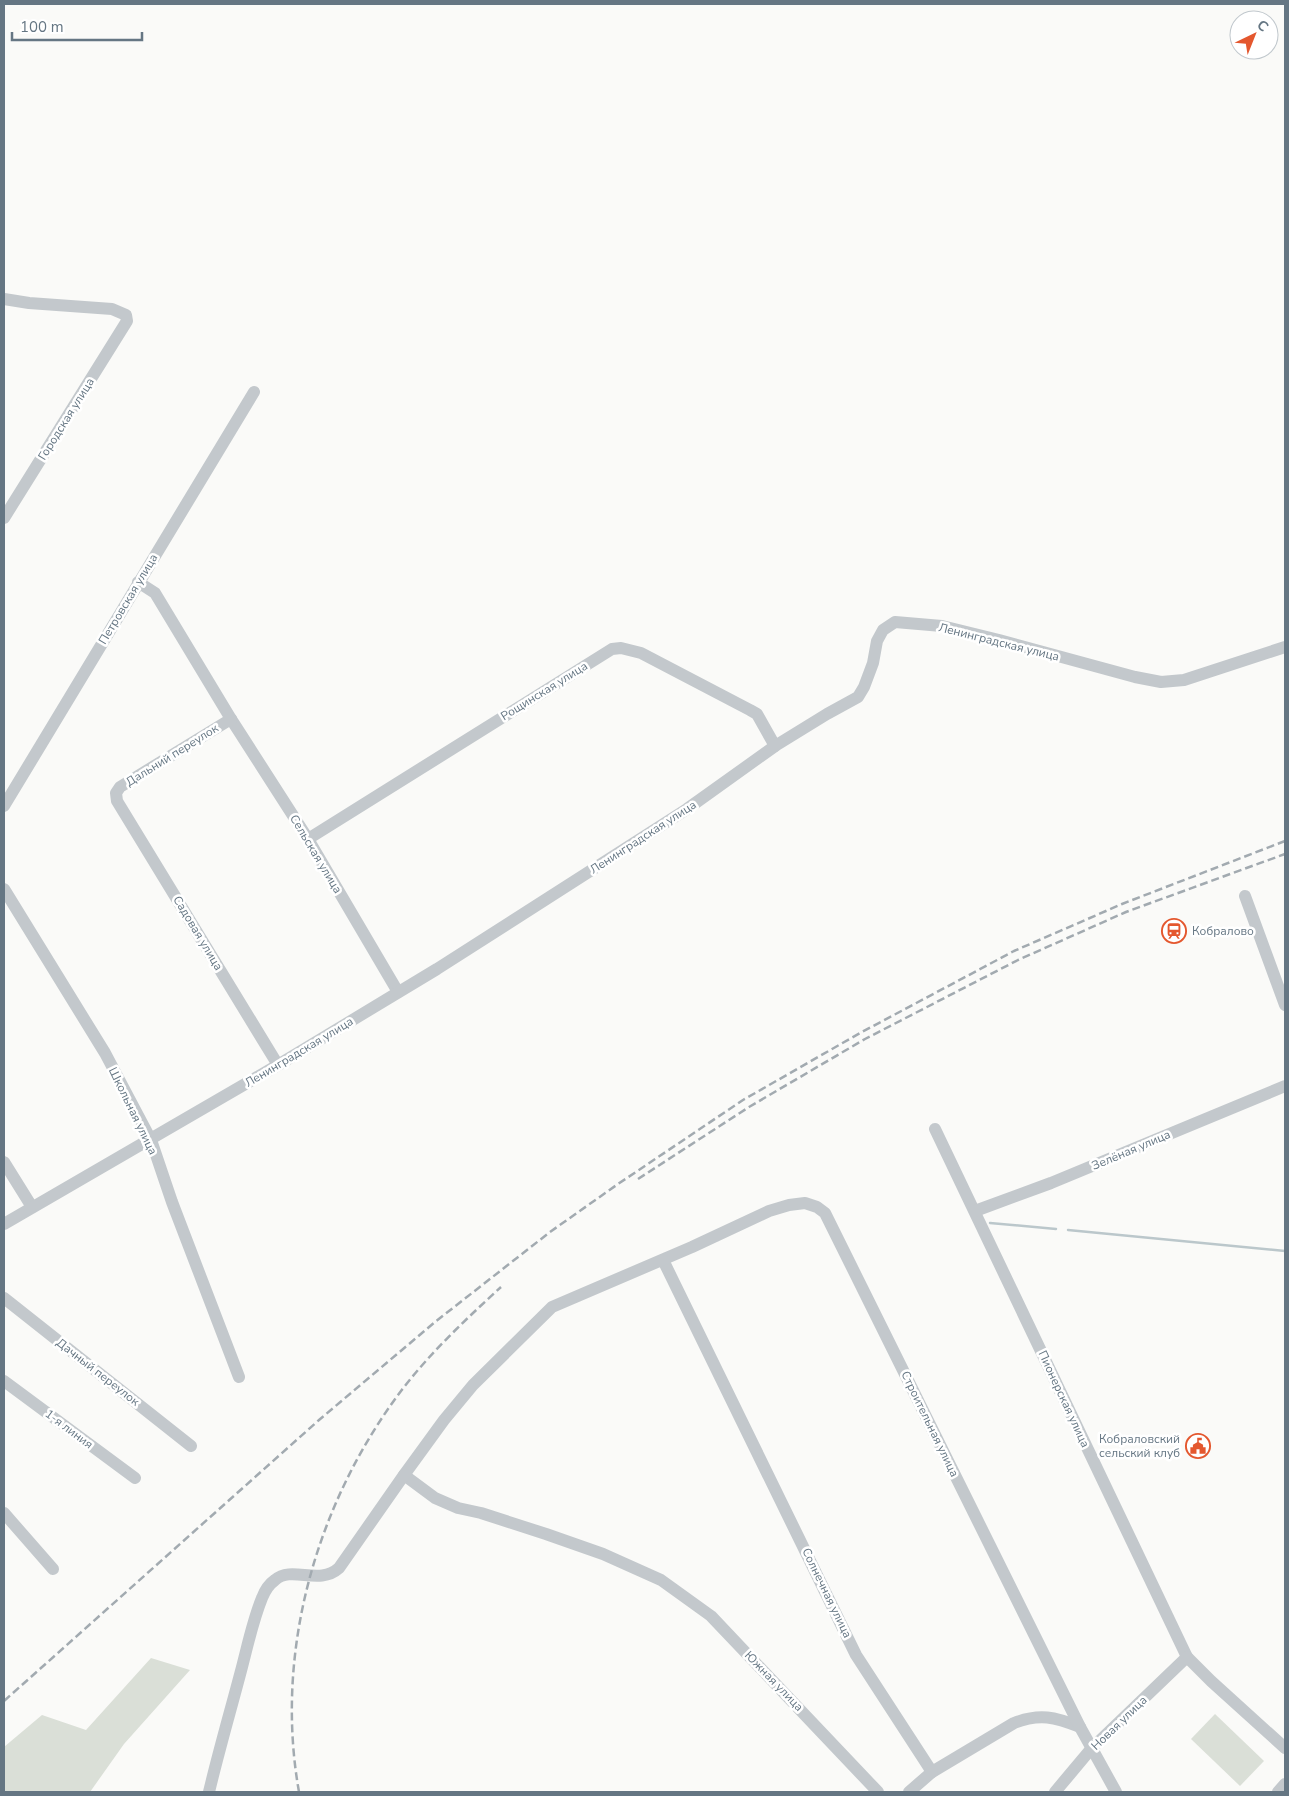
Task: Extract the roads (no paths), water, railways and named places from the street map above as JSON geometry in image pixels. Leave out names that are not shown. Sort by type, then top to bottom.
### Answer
[{"type":"street","name":"Городская улица","points":[[4,299],[112,309],[126,315],[127,320],[4,518]]},
{"type":"street","name":"Петровская улица","points":[[4,806],[254,392]]},
{"type":"street","name":"Сельская улица","points":[[138,582],[155,593],[231,719],[308,838],[398,992]]},
{"type":"street","name":"Ленинградская улица","points":[[4,1224],[278,1065],[437,969],[687,809],[775,746],[858,697],[873,663],[878,640],[883,630],[895,622],[942,626],[1135,677],[1161,682],[1184,680],[1285,647]]},
{"type":"street","name":"Рощинская улица","points":[[308,838],[612,649],[621,648],[641,653],[757,714],[775,746]]},
{"type":"street","name":"Дальний переулок","points":[[117,797],[120,787],[231,719]]},
{"type":"street","name":"Садовая улица","points":[[117,797],[278,1065]]},
{"type":"street","name":"Школьная улица","points":[[4,889],[100,1045],[150,1140],[239,1377]]},
{"type":"street","points":[[1245,896],[1285,1005]]},
{"type":"street","name":"Зелёная улица","points":[[975,1211],[1051,1183],[1285,1086]]},
{"type":"street","name":"Пионерская улица","points":[[935,1128],[1187,1658],[1285,1748]]},
{"type":"street","points":[[4,1162],[32,1207]]},
{"type":"street","name":"Строительная улица","points":[[209,1792],[249,1642],[262,1598],[269,1585],[278,1577],[292,1574],[324,1577],[333,1574],[444,1420],[473,1385],[552,1307],[769,1212],[789,1205],[805,1203],[817,1206],[825,1213],[1091,1749],[1116,1792]]},
{"type":"street","name":"Солнечная улица","points":[[663,1260],[856,1655],[932,1772]]},
{"type":"street","name":"Дачный переулок","points":[[4,1298],[191,1446]]},
{"type":"street","name":"1-я линия","points":[[4,1381],[135,1478]]},
{"type":"street","name":"Южная улица","points":[[404,1475],[435,1498],[458,1508],[481,1513],[603,1554],[661,1580],[711,1616],[878,1792]]},
{"type":"street","points":[[4,1513],[53,1569]]},
{"type":"street","name":"Новая улица","points":[[1055,1792],[1091,1749],[1187,1658]]},
{"type":"street","points":[[909,1792],[932,1772],[1014,1723],[1026,1718],[1048,1716],[1080,1727]]},
{"type":"street","points":[[1278,1792],[1285,1784]]},
{"type":"waterway","points":[[990,1223],[1056,1229]]},
{"type":"waterway","points":[[1068,1230],[1285,1251]]},
{"type":"railway","points":[[4,1701],[319,1420],[435,1322],[550,1232],[743,1100],[860,1033],[1014,951],[1122,904],[1285,841]]},
{"type":"railway","points":[[638,1179],[749,1107],[865,1039],[1018,960],[1126,912],[1285,854]]},
{"type":"railway","points":[[299,1792],[293,1739],[292,1686],[298,1633],[309,1581],[325,1531],[346,1482],[371,1435],[401,1391],[436,1350],[501,1287]]},
{"type":"place","name":"Кобралово","points":[[1174,931]]},
{"type":"place","name":"Кобраловский сельский клуб","points":[[1198,1446]]}]
